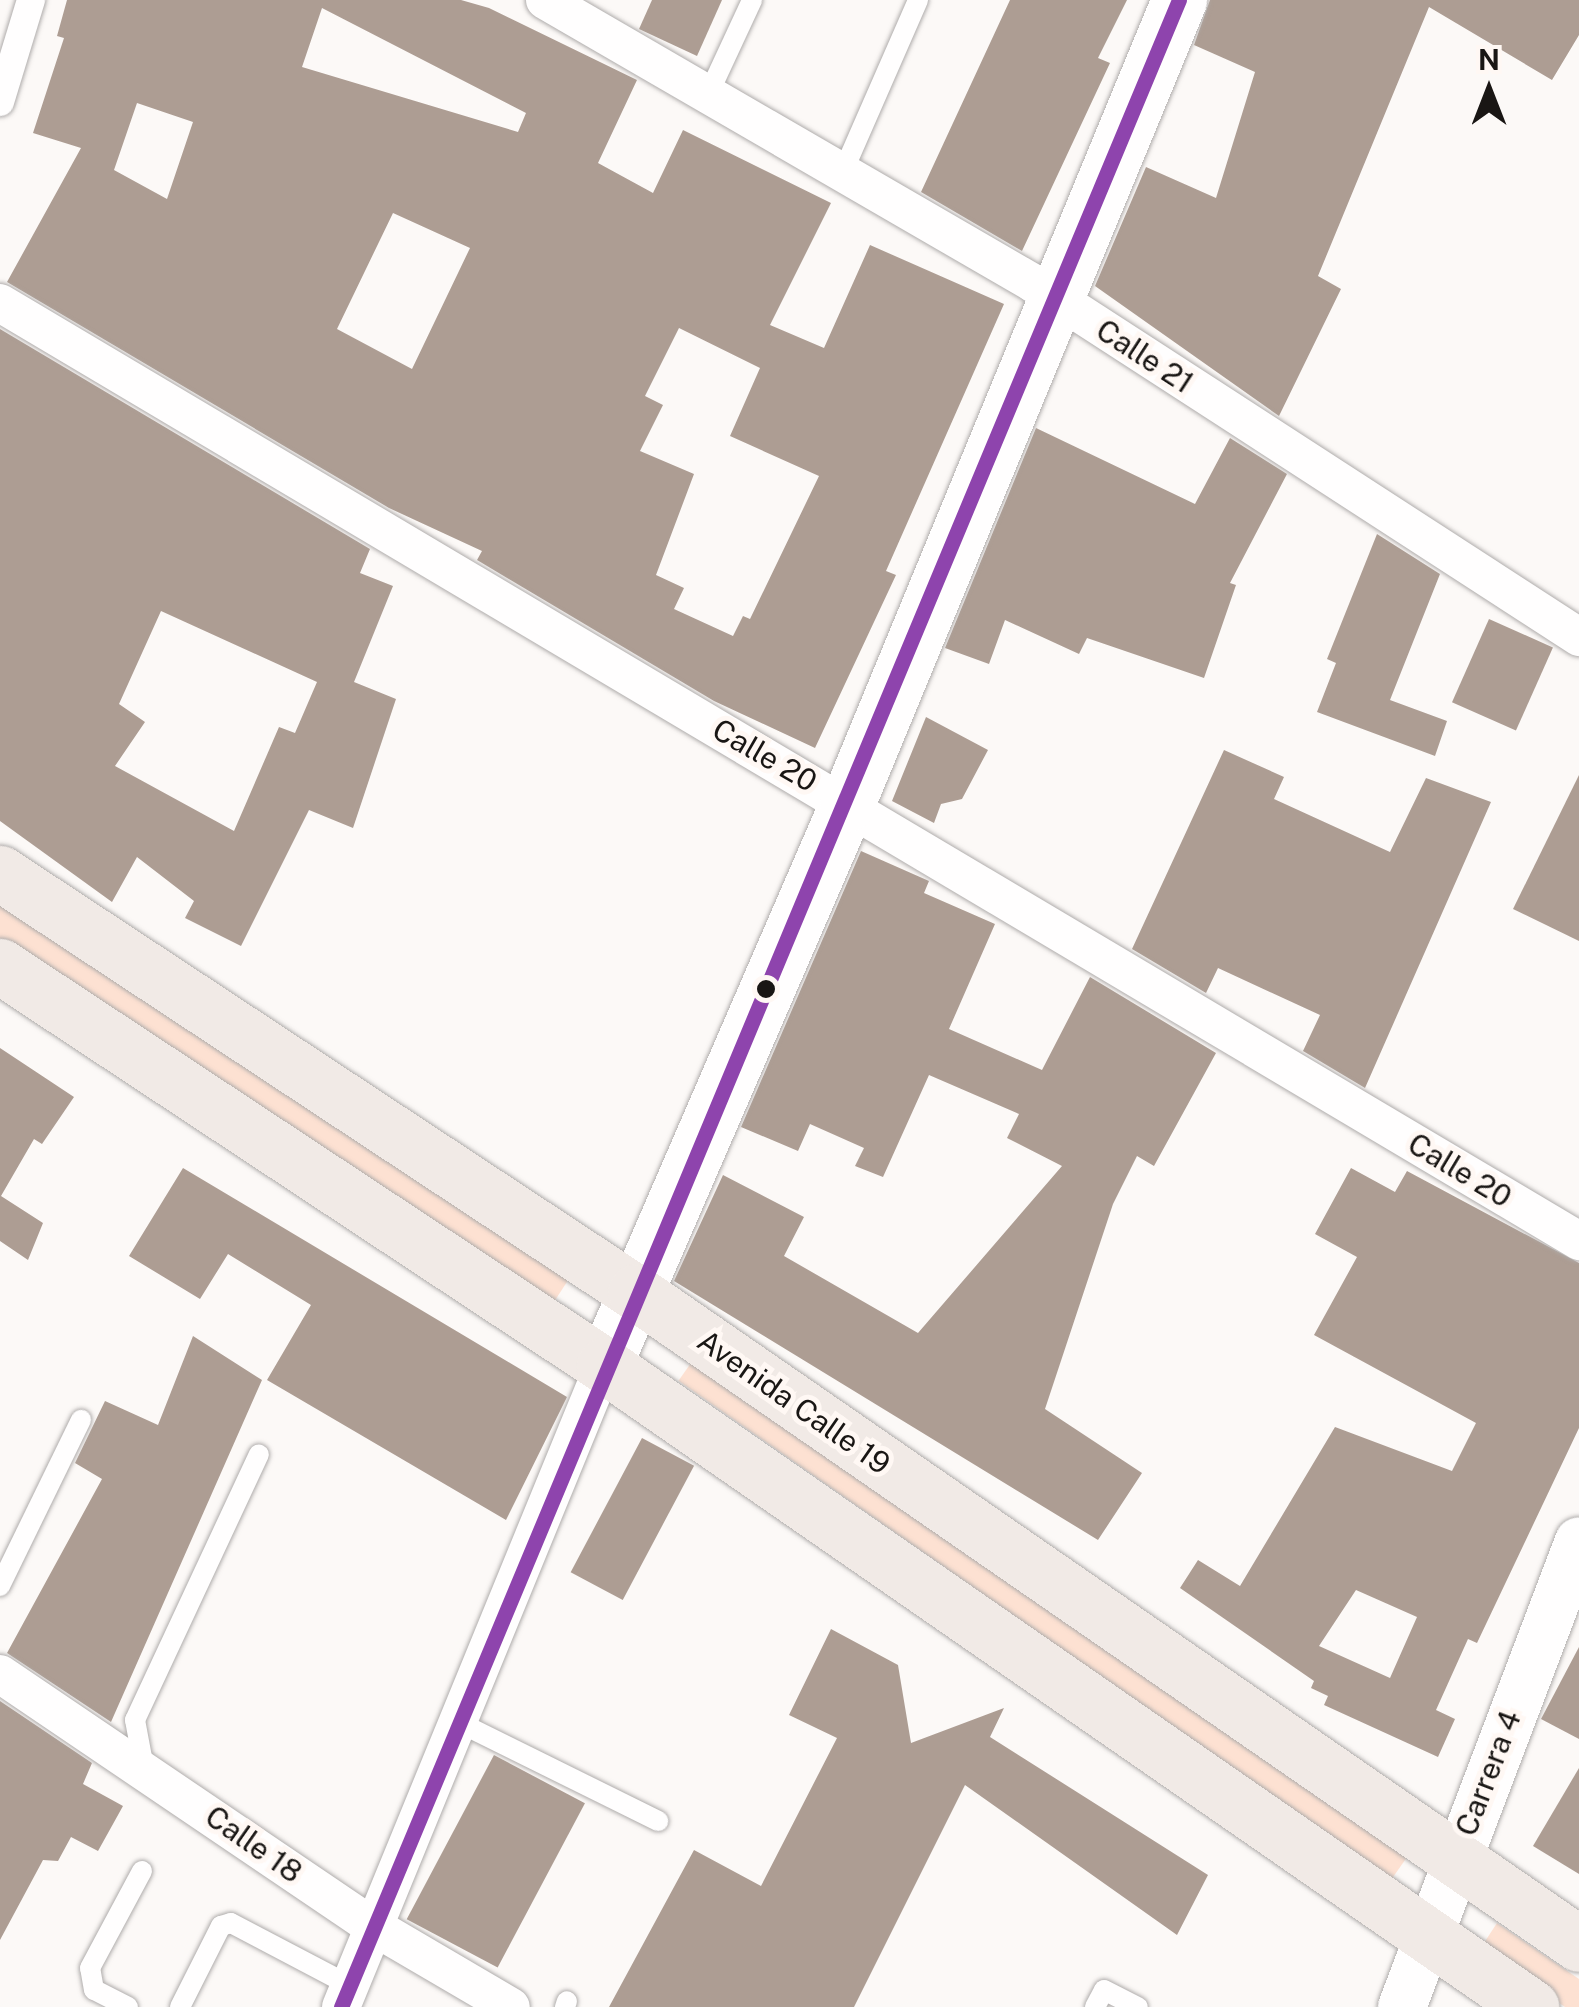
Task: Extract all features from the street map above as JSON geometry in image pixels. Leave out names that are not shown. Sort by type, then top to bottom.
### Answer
[{"type":"main road","points":[[604,1365],[847,804],[1179,0]]},
{"type":"main road","name":"Avenida Calle 19","points":[[0,873],[634,1292],[1579,1944]]},
{"type":"main road","points":[[0,966],[604,1365],[1531,2007]]},
{"type":"street","points":[[0,102],[31,0]]},
{"type":"street","name":"Calle 21","points":[[546,0],[1057,299],[1579,637]]},
{"type":"street","name":"Calle 20","points":[[0,304],[1579,1241]]},
{"type":"street","points":[[345,1996],[371,1925],[462,1724],[604,1365]]},
{"type":"street","name":"Carrera 4","points":[[1402,2007],[1579,1542]]},
{"type":"street","name":"Calle 18","points":[[0,1674],[371,1925],[511,2007]]},
{"type":"lane","points":[[708,96],[752,0]]},
{"type":"lane","points":[[842,174],[918,0]]},
{"type":"lane","points":[[0,1586],[82,1420]]},
{"type":"lane","points":[[144,1768],[135,1720],[260,1454]]},
{"type":"lane","points":[[462,1724],[658,1821]]},
{"type":"lane","points":[[128,2007],[94,1990],[90,1968],[142,1871]]},
{"type":"lane","points":[[180,2007],[222,1926],[231,1923],[345,1996]]},
{"type":"lane","points":[[1095,2007],[1104,1990],[1138,2007]]},
{"type":"shaded area","points":[[0,901],[573,1273],[552,1305],[0,946]]},
{"type":"shaded area","points":[[698,1353],[1411,1852],[1391,1880],[678,1381]]},
{"type":"shaded area","points":[[1497,1923],[1579,1979],[1579,2007],[1565,2007],[1480,1949]]},
{"type":"building","points":[[67,0],[461,0],[489,8],[637,80],[598,163],[653,193],[683,130],[831,203],[770,325],[824,348],[870,245],[1004,304],[886,571],[896,575],[815,748],[714,701],[477,560],[482,551],[389,508],[7,282],[81,148],[33,133],[64,38],[57,36]],"holes":[[[322,8],[526,113],[518,132],[302,67]],[[137,103],[193,122],[167,199],[114,170]],[[393,213],[470,248],[412,369],[337,329]],[[679,328],[760,368],[730,436],[819,476],[750,619],[743,616],[733,636],[674,609],[684,588],[656,575],[694,474],[640,451],[663,405],[645,396]]]},
{"type":"building","points":[[652,0],[722,0],[697,56],[639,29]]},
{"type":"building","points":[[1010,0],[1127,0],[1098,58],[1110,63],[1022,251],[921,192]]},
{"type":"building","points":[[1210,0],[1579,0],[1579,35],[1552,80],[1429,7],[1318,276],[1341,289],[1279,416],[1095,286],[1146,167],[1216,198],[1255,72],[1194,45]]},
{"type":"building","points":[[0,329],[370,549],[360,573],[393,586],[354,682],[396,699],[353,828],[309,810],[241,946],[185,918],[194,901],[137,857],[112,902],[0,821]],"holes":[[[161,611],[317,682],[295,733],[279,727],[234,831],[115,766],[145,722],[119,704]]]},
{"type":"building","points":[[1036,428],[1195,504],[1230,438],[1287,474],[1230,583],[1236,585],[1204,678],[1087,638],[1079,654],[1005,620],[989,664],[945,648]]},
{"type":"building","points":[[1377,534],[1440,574],[1390,700],[1447,721],[1435,756],[1317,712],[1336,663],[1327,659]]},
{"type":"building","points":[[1489,619],[1553,647],[1516,731],[1452,702]]},
{"type":"building","points":[[926,717],[988,750],[962,799],[941,804],[934,823],[892,801]]},
{"type":"building","points":[[1224,750],[1284,777],[1274,799],[1390,852],[1426,778],[1491,802],[1365,1088],[1303,1051],[1320,1015],[1218,968],[1206,993],[1132,949]]},
{"type":"building","points":[[1579,775],[1579,941],[1513,909]]},
{"type":"building","points":[[861,851],[929,881],[924,893],[995,924],[949,1029],[1042,1070],[1090,977],[1216,1053],[1154,1166],[1137,1156],[1113,1204],[1045,1409],[1142,1473],[1098,1540],[674,1281],[723,1175],[804,1217],[784,1256],[918,1333],[1062,1166],[1007,1138],[1019,1114],[929,1075],[883,1177],[855,1166],[864,1148],[810,1124],[798,1151],[741,1127]]},
{"type":"building","points":[[0,1048],[74,1097],[42,1144],[34,1139],[1,1196],[43,1223],[28,1260],[0,1241]]},
{"type":"building","points":[[183,1168],[567,1397],[506,1520],[267,1380],[311,1305],[228,1254],[200,1299],[129,1256]]},
{"type":"building","points":[[1351,1168],[1395,1192],[1407,1171],[1579,1263],[1579,1428],[1477,1643],[1468,1639],[1436,1710],[1455,1719],[1438,1757],[1324,1705],[1328,1696],[1311,1688],[1314,1681],[1180,1588],[1198,1560],[1240,1586],[1335,1427],[1452,1471],[1476,1423],[1314,1335],[1357,1257],[1315,1234]],"holes":[[[1356,1590],[1417,1617],[1390,1678],[1319,1646]]]},
{"type":"building","points":[[193,1336],[262,1380],[111,1722],[7,1653],[102,1479],[75,1463],[105,1401],[158,1425]]},
{"type":"building","points":[[642,1438],[694,1466],[623,1600],[571,1572]]},
{"type":"building","points":[[831,1629],[898,1665],[911,1743],[1004,1708],[990,1737],[1208,1875],[1177,1935],[965,1785],[854,2007],[609,2007],[694,1850],[761,1886],[837,1738],[789,1715]]},
{"type":"building","points":[[1579,1647],[1579,1739],[1541,1719]]},
{"type":"building","points":[[0,1701],[92,1763],[83,1784],[123,1806],[98,1851],[71,1837],[58,1861],[43,1860],[0,1940]]},
{"type":"building","points":[[494,1755],[585,1803],[498,1968],[407,1919]]},
{"type":"building","points":[[1579,1768],[1579,1874],[1533,1846]]},
{"type":"transit line","points":[[341,2007],[1179,0]]}]
